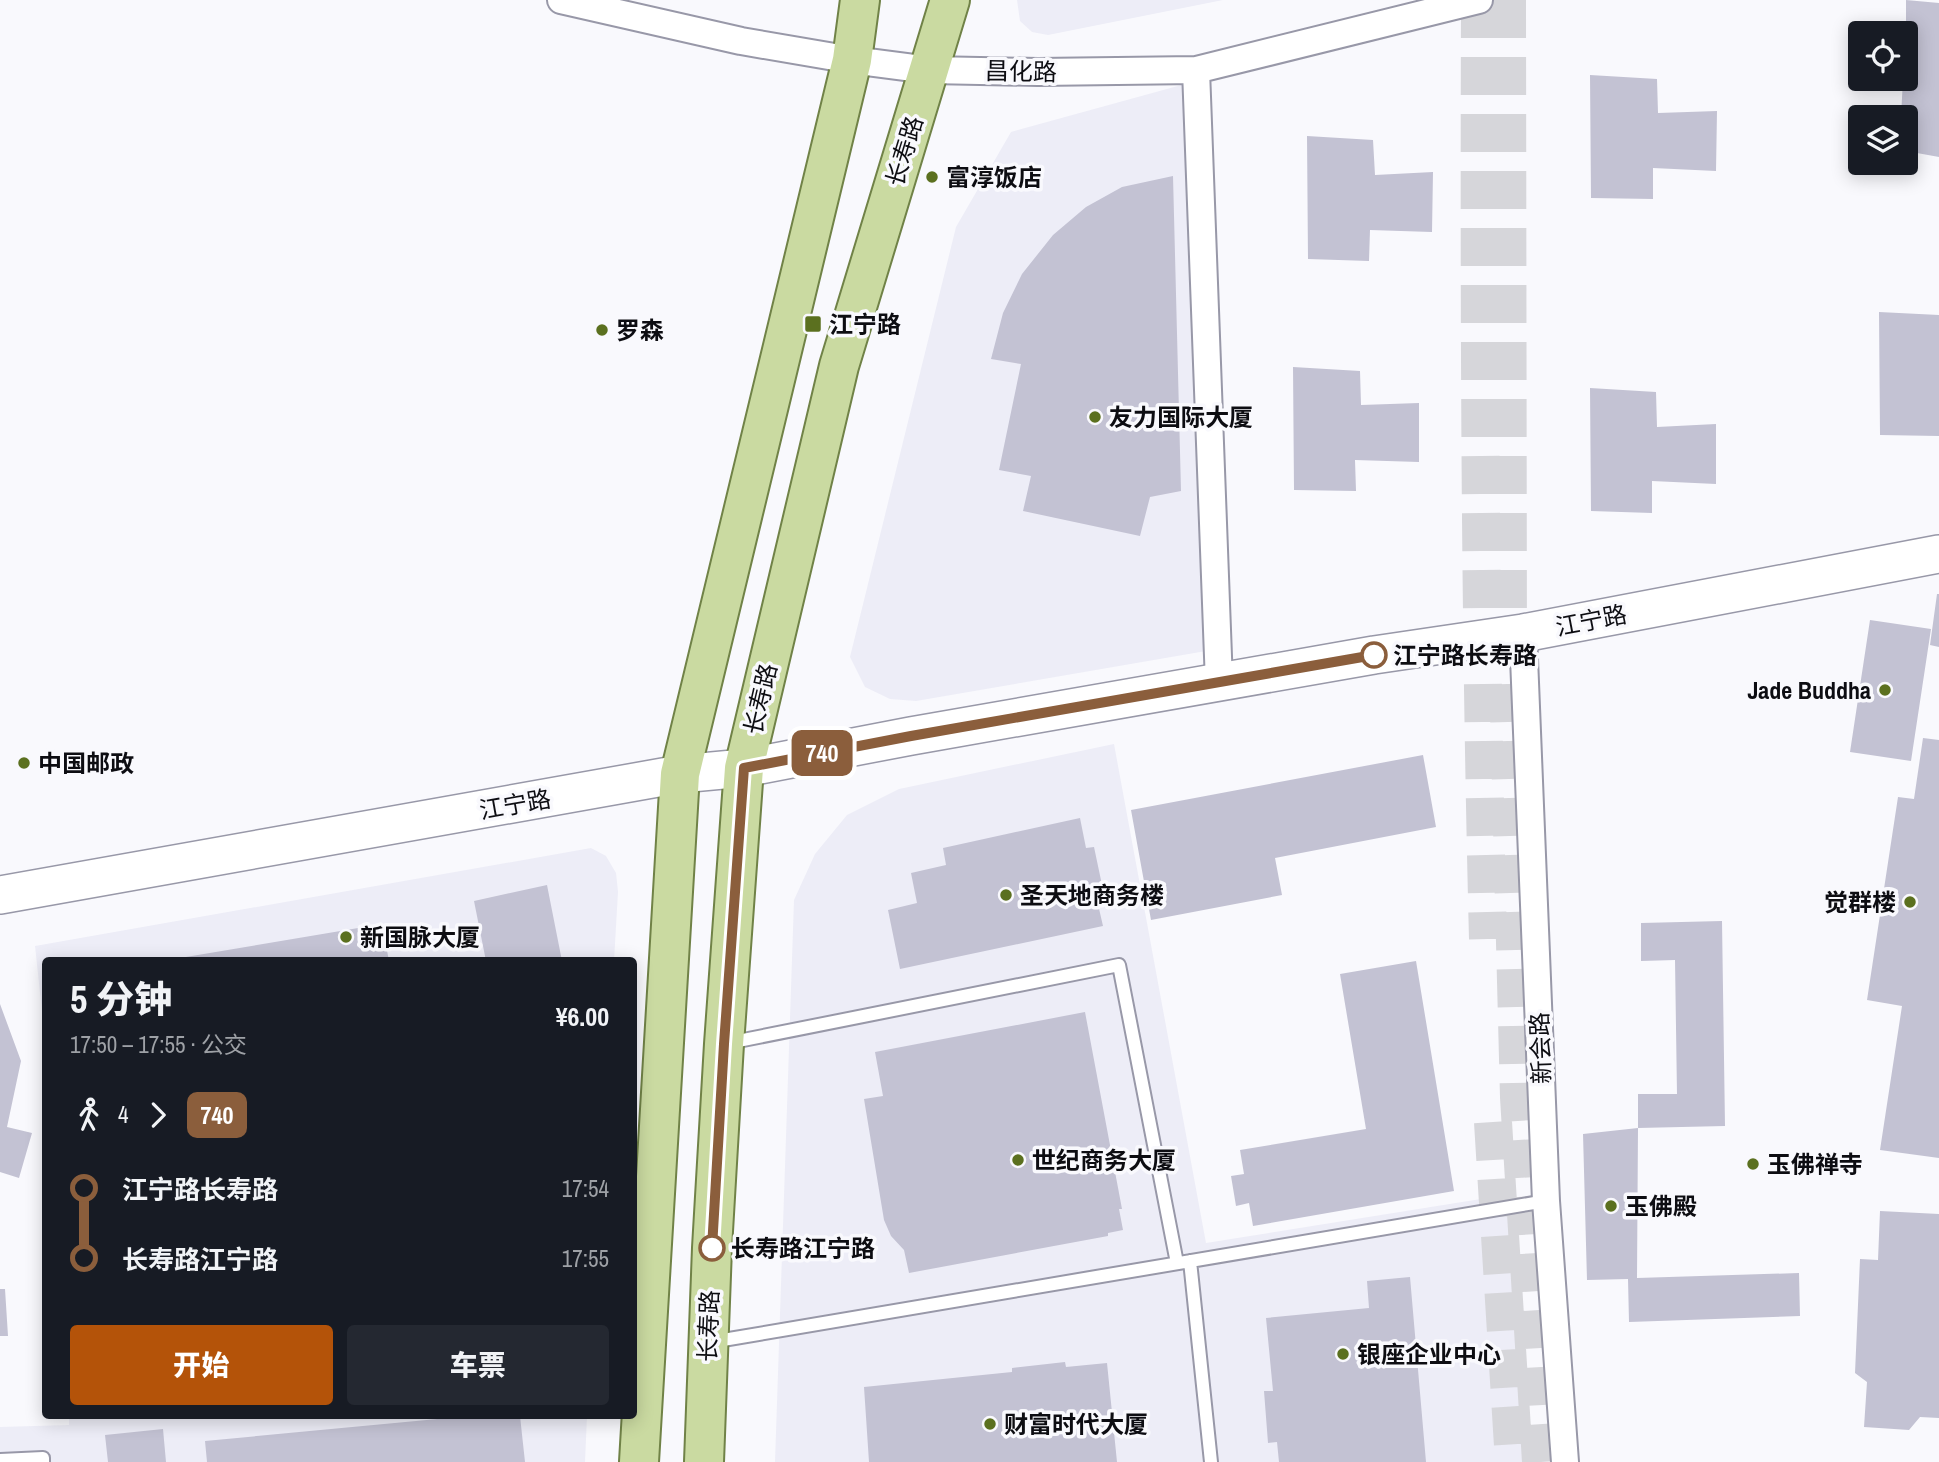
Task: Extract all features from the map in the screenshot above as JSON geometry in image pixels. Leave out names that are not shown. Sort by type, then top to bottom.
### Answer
[{"type":"main road","points":[[639,1462],[680,775],[852,60],[860,0]]},
{"type":"main road","points":[[852,60],[878,0]]},
{"type":"main road","name":"长寿路","points":[[704,1462],[707,1342],[724,1044],[744,768],[839,366],[950,0]]},
{"type":"main road","name":"江宁路","points":[[0,895],[680,775],[744,768],[1374,655],[1523,633],[1939,554]]},
{"type":"street","name":"昌化路","points":[[561,0],[741,41],[852,60],[929,70],[1038,72],[1196,70],[1479,0]]},
{"type":"street","points":[[1196,70],[1219,683]]},
{"type":"street","name":"新会路","points":[[1523,633],[1546,1201],[1565,1462]]},
{"type":"lane","points":[[724,1044],[1119,965],[1184,1262],[1211,1462]]},
{"type":"lane","points":[[707,1342],[1546,1201]]},
{"type":"lane","points":[[0,1460],[43,1458],[43,1462]]},
{"type":"shaded area","points":[[1017,0],[1223,0],[1048,35],[1032,32],[1020,21]]},
{"type":"shaded area","points":[[1185,84],[1206,651],[916,701],[890,699],[865,687],[850,657],[956,227],[1011,132]]},
{"type":"shaded area","points":[[1114,744],[1206,1243],[1512,1194],[1529,1462],[775,1462],[794,900],[815,854],[847,815],[899,789]]},
{"type":"shaded area","points":[[591,848],[606,856],[616,873],[618,892],[614,957],[42,957],[42,1011],[35,946]]},
{"type":"shaded area","points":[[69,1419],[587,1419],[585,1462],[0,1462],[0,1427],[69,1425]]},
{"type":"building","points":[[1906,0],[1939,3],[1939,157],[1918,153],[1918,105],[1902,105],[1902,91],[1918,91],[1918,21],[1906,21]]},
{"type":"building","points":[[1590,75],[1657,79],[1658,113],[1717,111],[1716,171],[1653,168],[1653,199],[1591,198]]},
{"type":"building","points":[[1307,136],[1373,140],[1375,175],[1433,172],[1432,232],[1370,230],[1369,261],[1308,259]]},
{"type":"building","name":"友力国际大厦","points":[[1173,176],[1181,491],[1150,497],[1140,536],[1023,511],[1031,476],[999,470],[1021,364],[991,359],[1003,313],[1022,274],[1053,235],[1086,207],[1122,187]]},
{"type":"building","points":[[1879,312],[1939,315],[1939,436],[1880,435]]},
{"type":"building","points":[[1293,367],[1360,371],[1361,405],[1419,403],[1419,462],[1355,460],[1356,491],[1294,490]]},
{"type":"building","points":[[1590,388],[1656,392],[1657,427],[1716,424],[1716,484],[1652,481],[1652,513],[1591,511]]},
{"type":"building","points":[[1939,594],[1939,647],[1930,645]]},
{"type":"building","points":[[1870,620],[1931,629],[1911,761],[1850,752]]},
{"type":"building","name":"觉群楼","points":[[1923,738],[1939,740],[1939,1158],[1880,1150],[1902,1006],[1867,1000],[1898,797],[1914,799]]},
{"type":"building","points":[[1423,755],[1436,827],[1275,858],[1282,895],[1151,920],[1131,810]]},
{"type":"building","name":"圣天地商务楼","points":[[1080,818],[1086,848],[1094,847],[1102,885],[1094,887],[1103,926],[900,969],[888,910],[917,903],[911,873],[946,865],[943,848]]},
{"type":"building","points":[[547,885],[561,957],[485,957],[474,901]]},
{"type":"building","points":[[1722,921],[1725,1126],[1638,1128],[1638,1094],[1677,1094],[1675,960],[1641,961],[1641,923]]},
{"type":"building","name":"新国脉大厦","points":[[382,924],[388,957],[186,957]]},
{"type":"building","points":[[1416,961],[1454,1191],[1253,1226],[1249,1203],[1236,1206],[1231,1176],[1244,1174],[1240,1150],[1366,1129],[1340,974]]},
{"type":"building","points":[[0,1004],[21,1061],[7,1127],[32,1133],[19,1178],[0,1172]]},
{"type":"building","points":[[1085,1012],[1122,1209],[1119,1209],[1123,1230],[1108,1233],[1108,1236],[909,1273],[904,1250],[891,1236],[884,1220],[864,1099],[883,1096],[875,1052]]},
{"type":"building","points":[[1638,1128],[1637,1278],[1799,1273],[1800,1316],[1629,1322],[1628,1279],[1587,1280],[1583,1134]]},
{"type":"building","points":[[1880,1211],[1939,1214],[1939,1418],[1920,1417],[1909,1430],[1864,1427],[1867,1382],[1855,1373],[1860,1259],[1878,1260]]},
{"type":"building","name":"银座企业中心","points":[[1410,1277],[1426,1462],[1279,1462],[1277,1442],[1268,1443],[1264,1391],[1273,1391],[1266,1318],[1369,1308],[1367,1281]]},
{"type":"building","points":[[0,1289],[5,1289],[8,1336],[0,1336]]},
{"type":"building","name":"财富时代大厦","points":[[1065,1362],[1066,1367],[1107,1363],[1117,1462],[869,1462],[864,1387],[1012,1372],[1012,1368]]},
{"type":"building","points":[[437,1419],[520,1419],[525,1462],[207,1462],[205,1441]]},
{"type":"building","points":[[163,1429],[166,1462],[108,1462],[105,1435]]},
{"type":"tunnel","points":[[1480,0],[1481,470],[1488,939]]},
{"type":"tunnel","points":[[1507,0],[1508,671],[1519,1097],[1541,1462]]},
{"type":"tunnel","points":[[1493,1122],[1514,1462]]},
{"type":"bus line","name":"740","points":[[712,1248],[744,768],[1374,655]]},
{"type":"place","name":"富淳饭店","points":[[932,177]]},
{"type":"place","name":"江宁路","points":[[813,324]]},
{"type":"place","name":"罗森","points":[[602,330]]},
{"type":"place","name":"友力国际大厦","points":[[1095,417]]},
{"type":"place","name":"江宁路长寿路","points":[[1374,655]]},
{"type":"place","name":"Jade Buddha","points":[[1885,690]]},
{"type":"place","name":"中国邮政","points":[[24,763]]},
{"type":"place","name":"圣天地商务楼","points":[[1006,895]]},
{"type":"place","name":"觉群楼","points":[[1910,902]]},
{"type":"place","name":"新国脉大厦","points":[[346,937]]},
{"type":"place","name":"世纪商务大厦","points":[[1018,1160]]},
{"type":"place","name":"玉佛禅寺","points":[[1753,1164]]},
{"type":"place","name":"玉佛殿","points":[[1611,1206]]},
{"type":"place","name":"长寿路江宁路","points":[[712,1248]]},
{"type":"place","name":"银座企业中心","points":[[1343,1354]]},
{"type":"place","name":"财富时代大厦","points":[[990,1424]]}]
